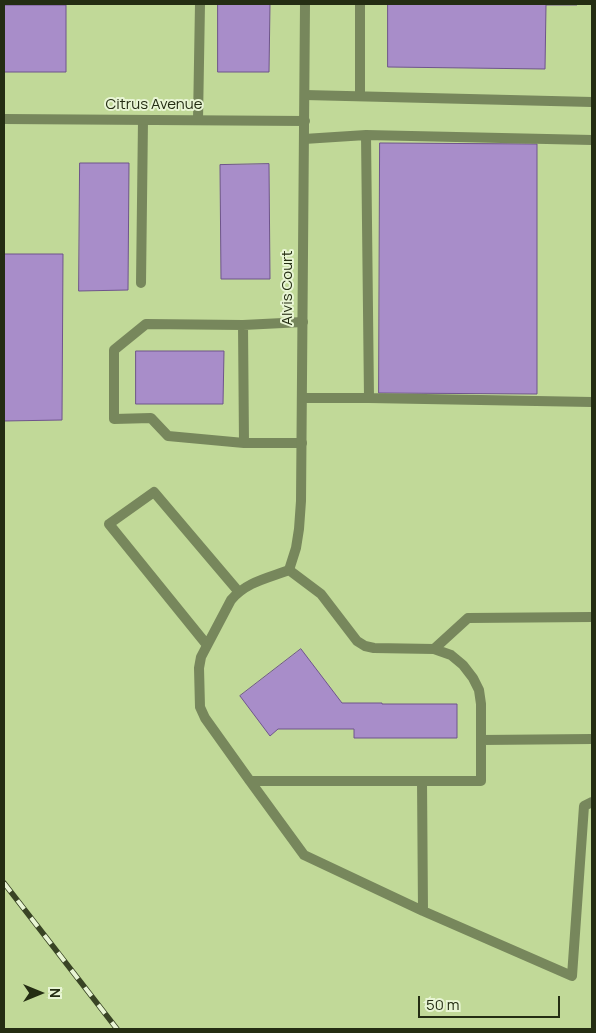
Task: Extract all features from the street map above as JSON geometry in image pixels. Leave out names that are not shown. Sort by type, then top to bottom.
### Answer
[{"type":"street","points":[[198,120],[200,4]]},
{"type":"street","name":"Alvis Court","points":[[289,570],[296,548],[301,501],[305,4]]},
{"type":"street","points":[[360,4],[360,96]]},
{"type":"street","points":[[305,95],[592,102]]},
{"type":"street","name":"Citrus Avenue","points":[[4,119],[305,121]]},
{"type":"street","points":[[141,283],[143,120]]},
{"type":"street","points":[[304,139],[366,134],[592,140]]},
{"type":"street","points":[[366,134],[369,398]]},
{"type":"street","points":[[302,443],[244,443],[168,436],[151,418],[114,419],[114,350],[146,324],[242,325],[303,322]]},
{"type":"street","points":[[242,325],[244,443]]},
{"type":"street","points":[[302,398],[592,402]]},
{"type":"street","points":[[207,645],[109,524],[154,492],[238,591]]},
{"type":"street","points":[[250,781],[481,781],[481,704],[479,690],[463,665],[451,655],[434,649],[374,648],[365,646],[358,641],[322,594],[289,570],[254,582],[238,591],[232,600],[200,657],[200,707],[205,718],[250,781],[304,855],[423,911],[572,976],[584,806],[592,802]]},
{"type":"street","points":[[434,649],[468,618],[592,617]]},
{"type":"street","points":[[481,740],[592,739]]},
{"type":"street","points":[[422,781],[423,911]]},
{"type":"building","points":[[218,4],[270,4],[269,72],[218,72]]},
{"type":"building","points":[[388,4],[577,5],[546,5],[545,69],[388,67]]},
{"type":"building","points":[[4,5],[66,5],[66,72],[4,72]]},
{"type":"building","points":[[380,143],[537,144],[537,394],[379,393]]},
{"type":"building","points":[[80,163],[129,163],[128,290],[79,291]]},
{"type":"building","points":[[269,164],[270,279],[221,279],[220,165]]},
{"type":"building","points":[[4,254],[63,254],[62,420],[4,421]]},
{"type":"building","points":[[136,351],[224,351],[223,404],[136,404]]},
{"type":"building","points":[[301,649],[342,703],[457,704],[457,738],[354,738],[354,729],[278,729],[270,736],[240,696]]},
{"type":"railway","points":[[4,883],[117,1029]]}]
